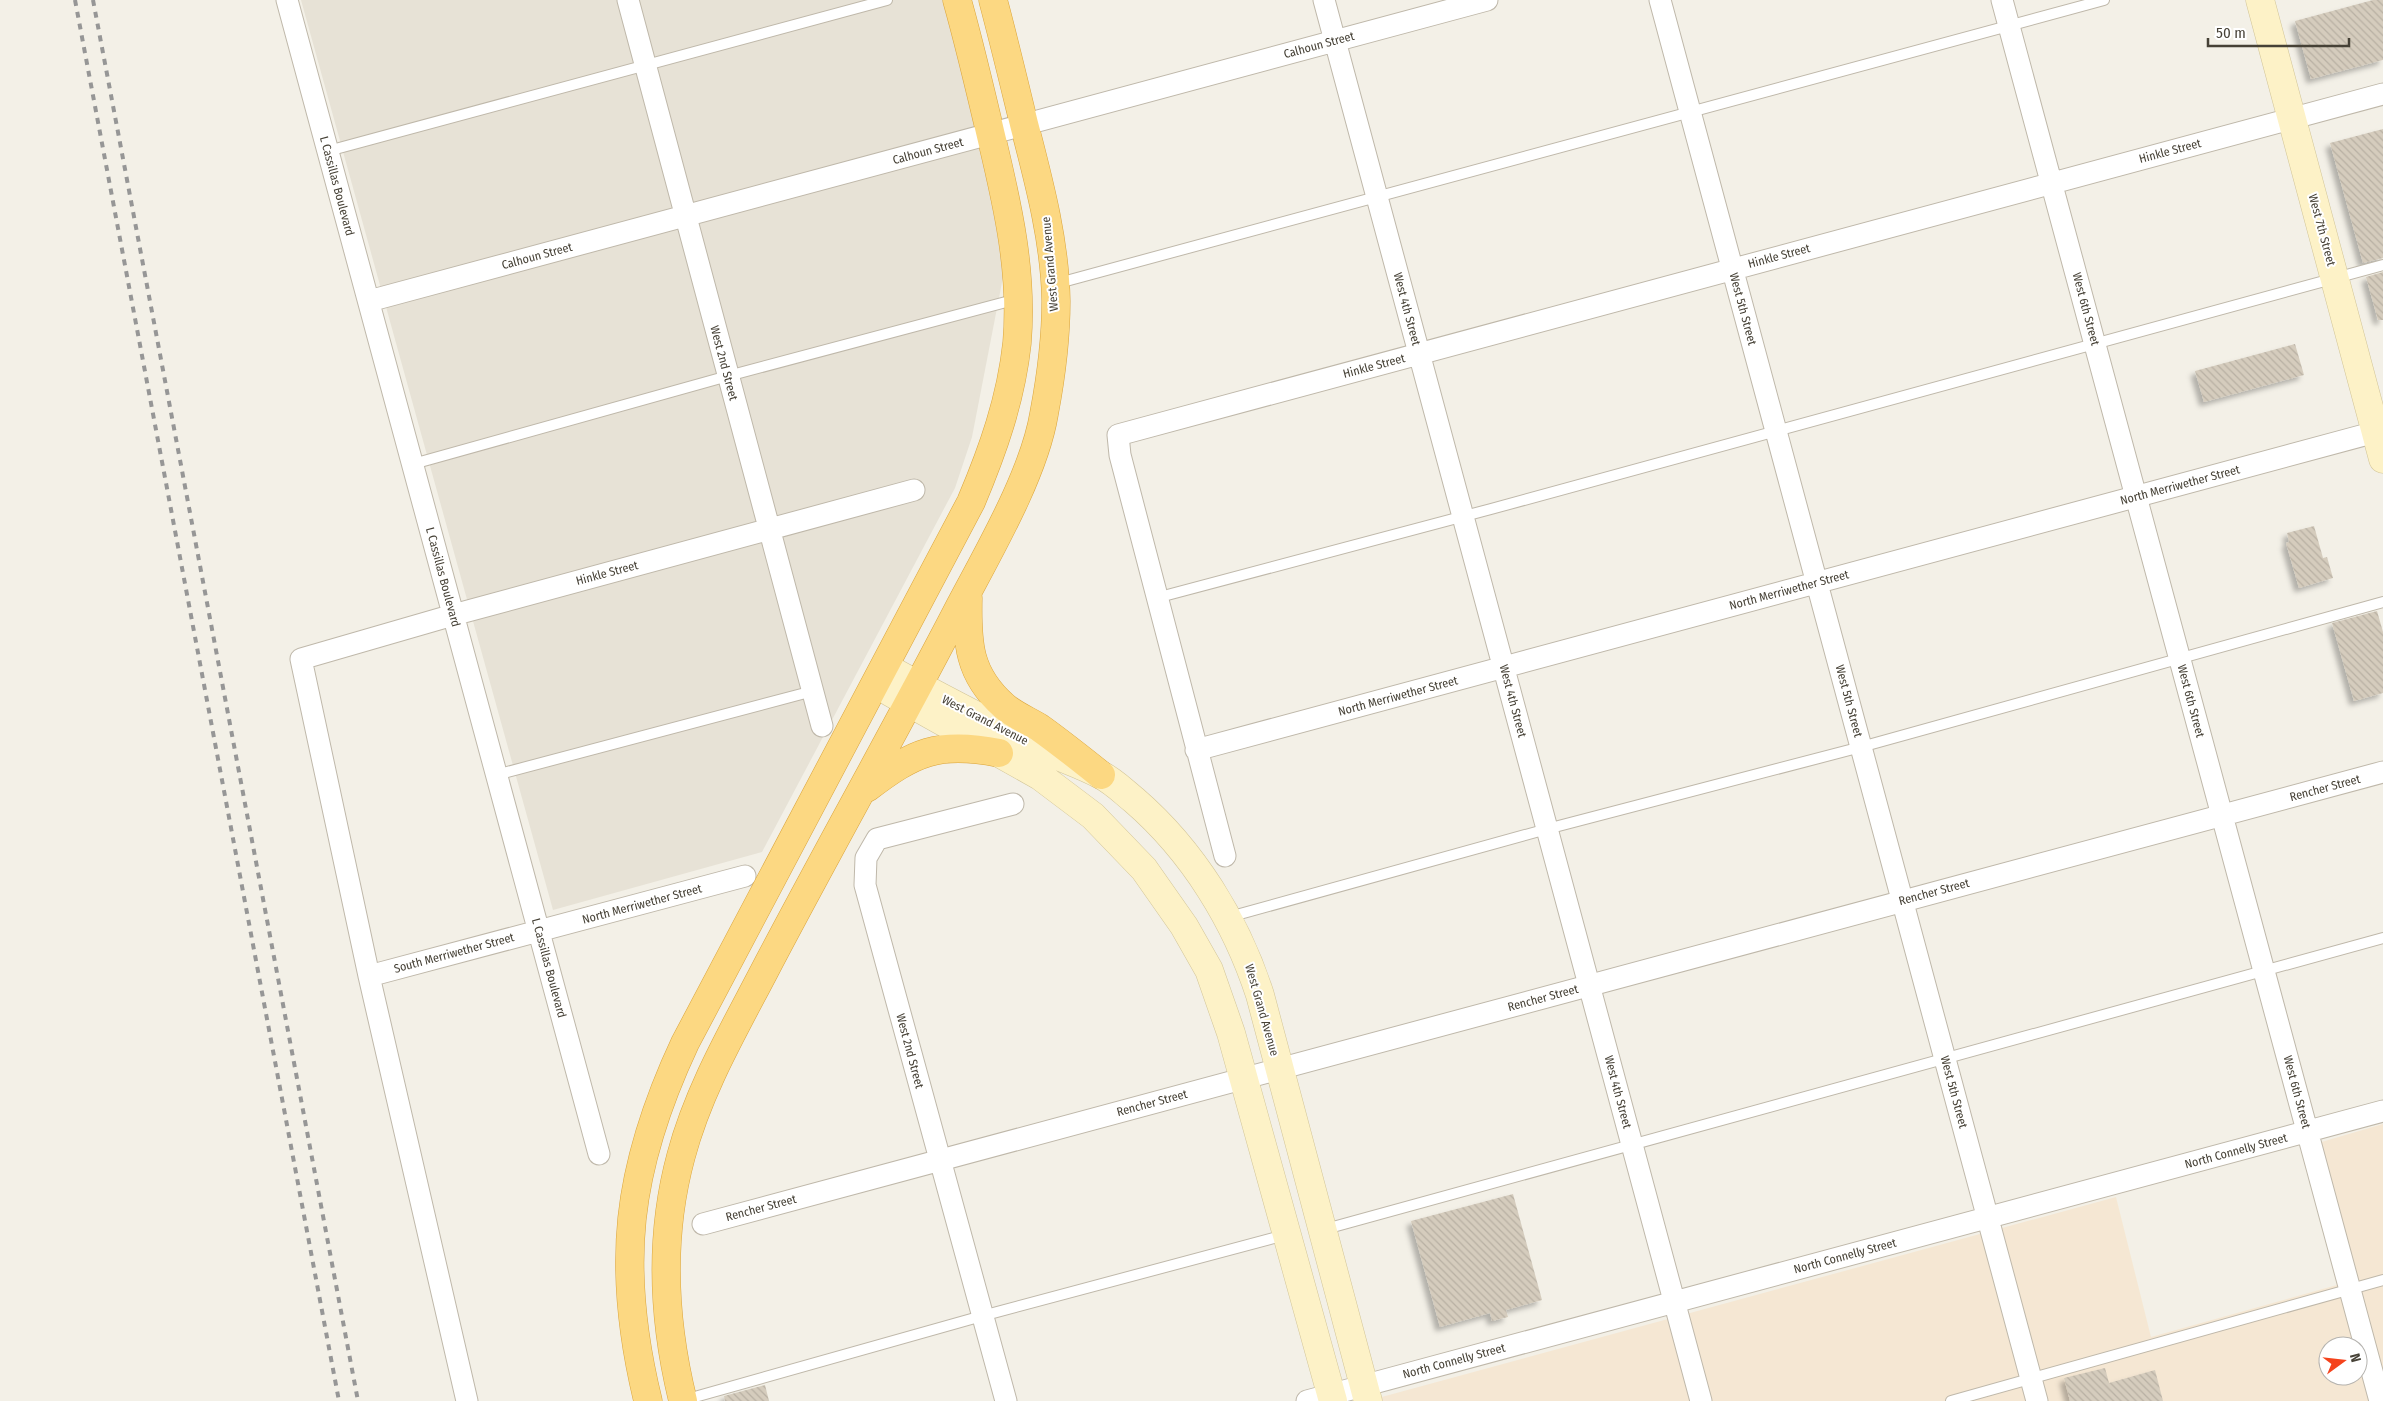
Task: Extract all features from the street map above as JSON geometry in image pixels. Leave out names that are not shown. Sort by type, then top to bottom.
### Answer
[{"type":"highway","points":[[648,1401],[638,1358],[629,1288],[630,1236],[638,1174],[657,1108],[685,1043],[971,502],[993,449],[1012,375],[1017,342],[1018,299],[1015,245],[991,134],[957,0]]},
{"type":"highway","name":"West Grand Avenue","points":[[914,694],[968,591],[1027,470],[1044,418],[1052,359],[1056,302],[1042,190],[993,0]]},
{"type":"highway","points":[[968,591],[967,632],[970,652],[975,669],[985,685],[1005,707],[1039,728],[1102,775]]},
{"type":"highway","points":[[683,1401],[676,1371],[666,1292],[666,1240],[681,1155],[697,1108],[712,1074],[914,694]]},
{"type":"highway","points":[[860,794],[899,763],[918,755],[962,747],[999,752]]},
{"type":"main road","name":"West 7th Street","points":[[2260,0],[2335,278],[2380,431],[2383,460]]},
{"type":"main road","name":"West Grand Avenue","points":[[880,675],[914,694],[999,752],[1040,776],[1093,816],[1128,850],[1162,892],[1184,926],[1209,970],[1231,1033],[1287,1234],[1323,1399]]},
{"type":"main road","name":"West Grand Avenue","points":[[914,694],[1102,775],[1151,815],[1198,872],[1226,917],[1248,960],[1365,1393]]},
{"type":"street","name":"L Cassillas Boulevard","points":[[287,0],[599,1154]]},
{"type":"street","name":"West 2nd Street","points":[[628,0],[822,726]]},
{"type":"street","name":"West 4th Street","points":[[1324,0],[1702,1401]]},
{"type":"street","name":"Calhoun Street","points":[[369,301],[1487,0]]},
{"type":"street","name":"West 5th Street","points":[[1660,0],[2037,1401]]},
{"type":"street","name":"West 6th Street","points":[[2002,0],[2380,1401]]},
{"type":"street","name":"Hinkle Street","points":[[1156,598],[1120,455],[1118,435],[2383,94]]},
{"type":"street","name":"North Merriwether Street","points":[[1196,750],[2380,431]]},
{"type":"street","name":"Hinkle Street","points":[[369,976],[301,659],[453,615],[914,490]]},
{"type":"street","points":[[1156,598],[1225,856]]},
{"type":"street","name":"Rencher Street","points":[[703,1224],[2383,772]]},
{"type":"street","name":"West 2nd Street","points":[[1006,1401],[865,885],[866,858],[877,839],[1014,804]]},
{"type":"street","name":"North Merriwether Street","points":[[539,931],[745,876]]},
{"type":"street","name":"South Merriwether Street","points":[[369,976],[539,931]]},
{"type":"street","points":[[369,976],[467,1401]]},
{"type":"street","name":"North Connelly Street","points":[[1323,1399],[1365,1393],[1675,1302],[2383,1111]]},
{"type":"lane","points":[[328,151],[645,67],[887,0]]},
{"type":"lane","points":[[1054,284],[1377,198],[1690,110],[2104,0]]},
{"type":"lane","points":[[1156,598],[1463,517],[2383,264]]},
{"type":"lane","points":[[413,464],[728,376],[1018,299]]},
{"type":"lane","points":[[1226,917],[1547,828],[1861,747],[2383,602]]},
{"type":"lane","points":[[496,775],[813,691]]},
{"type":"lane","points":[[1322,1230],[1633,1146],[2383,938]]},
{"type":"lane","points":[[683,1401],[982,1316],[1287,1234]]},
{"type":"lane","points":[[1952,1401],[2383,1280]]},
{"type":"shaded area","points":[[301,0],[947,0],[975,103],[1004,272],[972,437],[955,488],[762,852],[553,910]]},
{"type":"shaded area","points":[[2383,1124],[2383,1401],[1367,1401],[2116,1197],[2151,1337],[2337,1285],[2301,1148]]},
{"type":"building","points":[[2373,0],[2383,0],[2383,60],[2311,79],[2295,21]]},
{"type":"building","points":[[2383,129],[2383,258],[2363,263],[2330,143]]},
{"type":"building","points":[[2383,272],[2383,320],[2378,320],[2366,277]]},
{"type":"building","points":[[2295,344],[2304,375],[2204,402],[2195,371]]},
{"type":"building","points":[[2314,526],[2323,558],[2327,557],[2333,578],[2299,588],[2286,543],[2289,542],[2287,533]]},
{"type":"building","points":[[2377,611],[2383,632],[2383,693],[2354,701],[2332,623]]},
{"type":"building","points":[[1513,1194],[1542,1300],[1506,1310],[1508,1317],[1492,1321],[1490,1313],[1440,1327],[1411,1221]]},
{"type":"building","points":[[2105,1368],[2109,1383],[2155,1370],[2163,1401],[2070,1401],[2064,1378]]},
{"type":"building","points":[[765,1385],[769,1401],[725,1401],[724,1396]]},
{"type":"railway","points":[[75,0],[339,1401]]},
{"type":"railway","points":[[93,0],[358,1401]]}]
